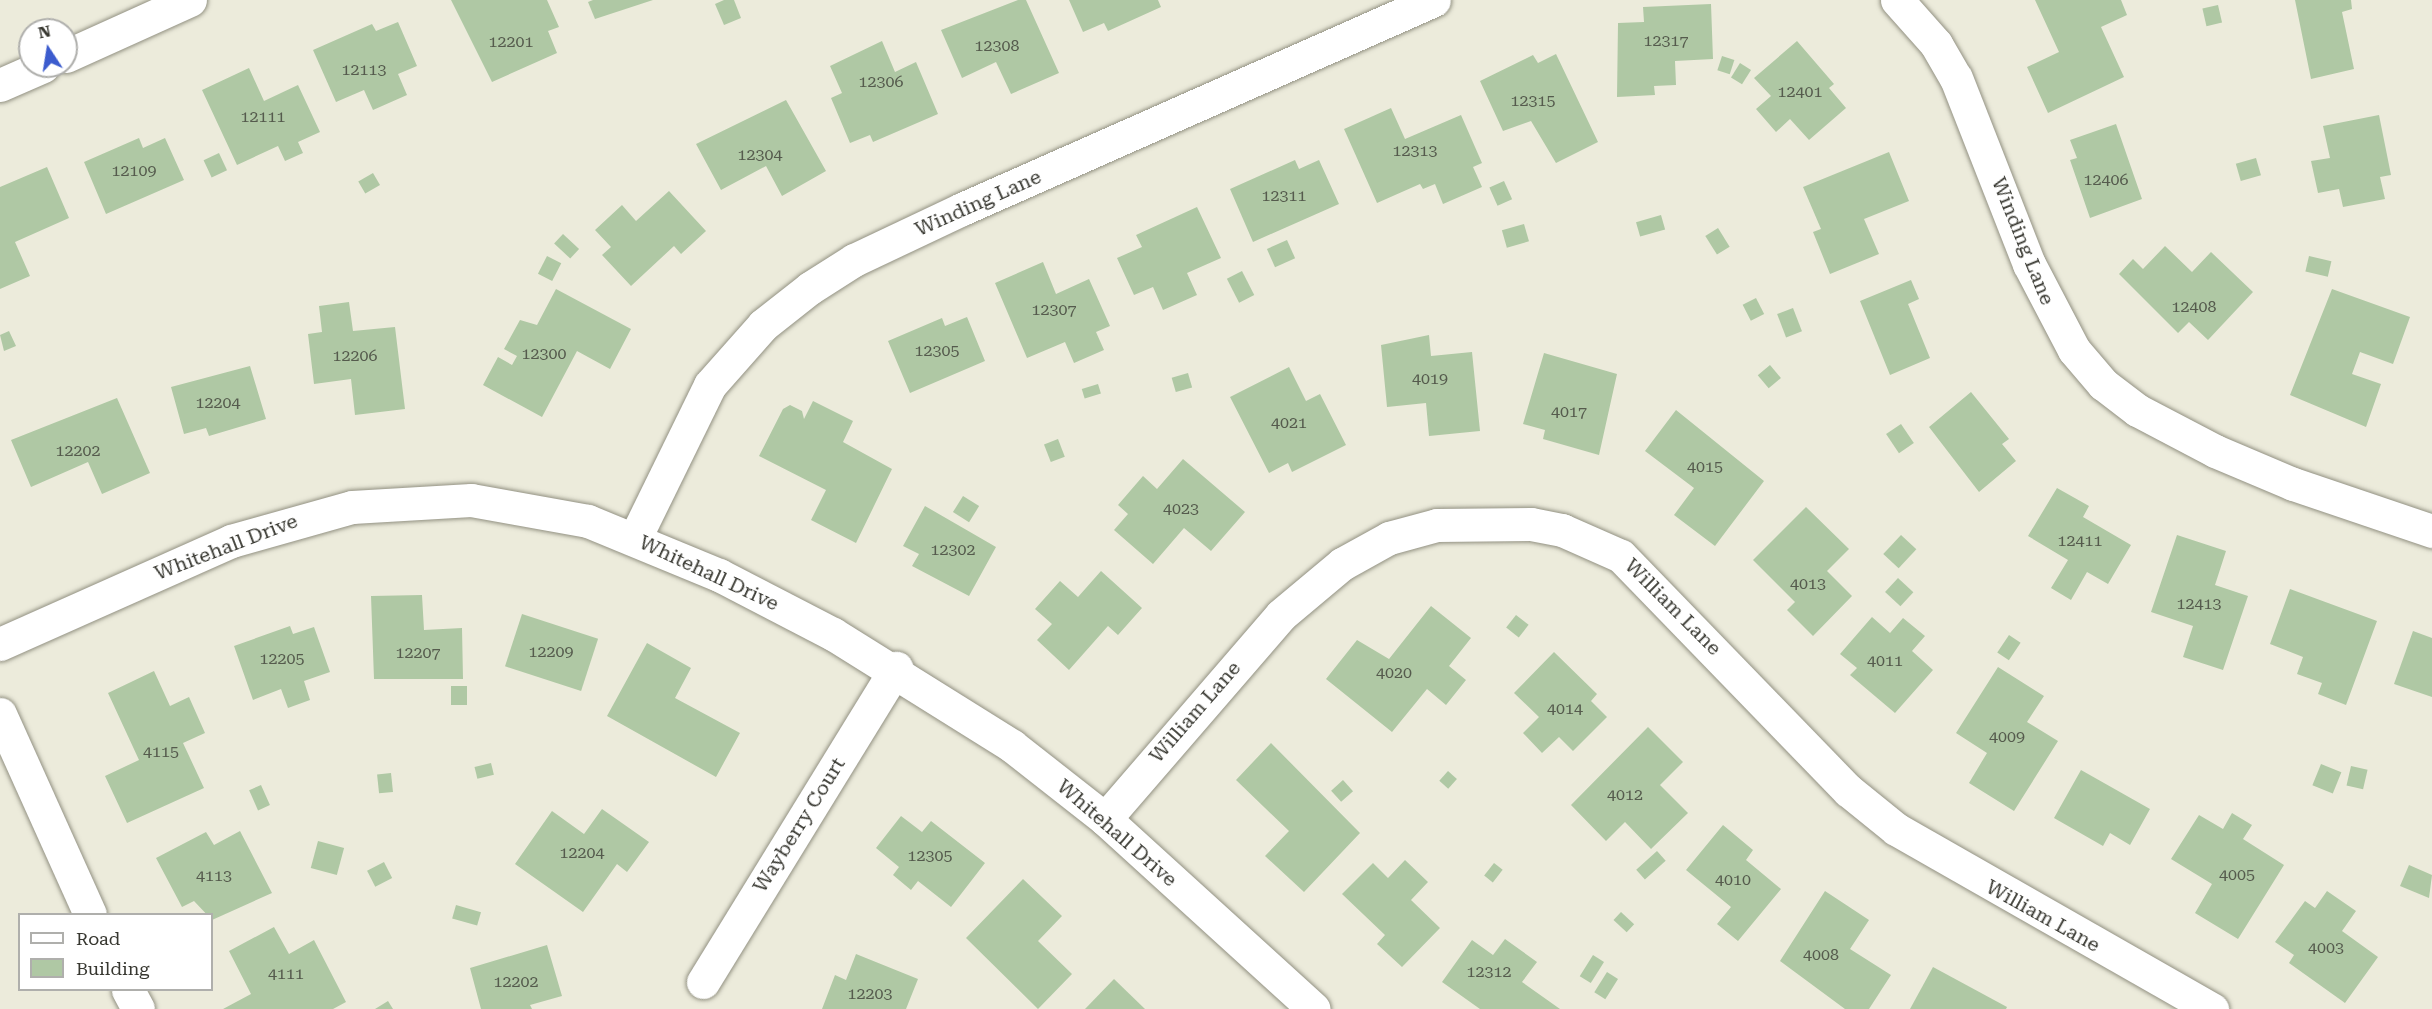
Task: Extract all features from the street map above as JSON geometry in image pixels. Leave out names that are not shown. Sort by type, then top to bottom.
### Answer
[{"type":"street","points":[[78,51],[190,0]]},
{"type":"street","name":"Winding Lane","points":[[635,538],[710,386],[763,325],[810,288],[854,260],[962,209],[1434,0]]},
{"type":"street","name":"Winding Lane","points":[[1897,0],[1936,44],[1956,78],[2029,264],[2074,350],[2103,384],[2215,451],[2293,484],[2432,531]]},
{"type":"street","points":[[0,85],[18,77]]},
{"type":"street","name":"Whitehall Drive","points":[[0,644],[231,541],[362,505],[471,500],[550,511],[635,538],[719,575],[896,668],[1012,746],[1105,819],[1314,1009]]},
{"type":"street","name":"William Lane","points":[[1105,819],[1188,716],[1281,615],[1342,564],[1389,538],[1437,525],[1531,524],[1562,530],[1621,556],[1849,791],[1896,829],[2212,1009]]},
{"type":"street","name":"Wayberry Court","points":[[703,982],[896,668]]},
{"type":"street","points":[[0,714],[89,913]]},
{"type":"street","points":[[129,991],[138,1009]]},
{"type":"building","points":[[451,0],[547,0],[559,27],[548,31],[557,53],[492,82]]},
{"type":"building","points":[[593,0],[653,0],[595,19],[588,2]]},
{"type":"building","points":[[724,0],[734,0],[741,18],[724,25],[715,4]]},
{"type":"building","points":[[1018,0],[1026,0],[1059,73],[1011,94],[996,62],[962,78],[941,30]]},
{"type":"building","points":[[1069,0],[1158,0],[1161,7],[1108,31],[1104,23],[1083,32]]},
{"type":"building","points":[[2035,0],[2121,0],[2127,15],[2101,27],[2124,77],[2048,113],[2027,67],[2059,52]]},
{"type":"building","points":[[2295,0],[2351,0],[2352,9],[2342,12],[2354,69],[2311,79]]},
{"type":"building","points":[[1711,4],[1713,59],[1675,61],[1676,85],[1654,86],[1655,95],[1617,97],[1618,23],[1644,22],[1643,7]]},
{"type":"building","points":[[2218,5],[2222,23],[2206,26],[2202,9]]},
{"type":"building","points":[[398,22],[417,66],[398,74],[407,95],[373,110],[364,90],[336,102],[313,50],[372,24],[376,31]]},
{"type":"building","points":[[882,41],[895,72],[916,62],[938,114],[873,142],[870,135],[850,143],[831,98],[842,93],[830,66]]},
{"type":"building","points":[[1797,41],[1834,84],[1829,88],[1846,108],[1809,140],[1790,119],[1776,132],[1756,109],[1771,96],[1754,78]]},
{"type":"building","points":[[1556,54],[1598,142],[1556,163],[1531,121],[1503,131],[1480,81],[1533,55],[1538,63]]},
{"type":"building","points":[[1722,56],[1734,60],[1730,74],[1717,70]]},
{"type":"building","points":[[1740,63],[1751,70],[1742,84],[1731,77]]},
{"type":"building","points":[[249,68],[264,101],[298,85],[320,132],[298,142],[303,153],[285,161],[278,146],[237,165],[202,90]]},
{"type":"building","points":[[786,100],[826,171],[782,196],[766,166],[721,190],[696,144]]},
{"type":"building","points":[[1391,108],[1405,139],[1461,115],[1482,163],[1473,167],[1482,187],[1443,204],[1435,184],[1423,189],[1420,184],[1377,203],[1344,129]]},
{"type":"building","points":[[2379,115],[2391,175],[2380,177],[2385,199],[2343,207],[2339,189],[2318,193],[2311,161],[2330,158],[2323,126]]},
{"type":"building","points":[[2116,124],[2142,199],[2090,218],[2070,160],[2077,158],[2070,140]]},
{"type":"building","points":[[139,138],[143,148],[165,138],[184,180],[106,214],[84,162]]},
{"type":"building","points":[[1889,152],[1909,201],[1864,219],[1879,254],[1830,274],[1813,232],[1821,229],[1803,187]]},
{"type":"building","points":[[219,153],[227,170],[212,177],[204,160]]},
{"type":"building","points":[[2256,158],[2261,175],[2241,181],[2236,164]]},
{"type":"building","points":[[1295,160],[1299,169],[1319,160],[1339,204],[1253,242],[1230,189]]},
{"type":"building","points":[[47,167],[69,218],[15,242],[30,276],[0,289],[0,187]]},
{"type":"building","points":[[373,173],[380,185],[365,194],[358,182]]},
{"type":"building","points":[[1504,181],[1512,199],[1498,206],[1489,188]]},
{"type":"building","points":[[669,191],[706,231],[681,254],[674,246],[631,286],[602,255],[611,247],[595,230],[622,205],[636,221]]},
{"type":"building","points":[[1197,207],[1221,258],[1187,273],[1197,295],[1163,310],[1153,287],[1134,295],[1117,258],[1142,247],[1136,235]]},
{"type":"building","points":[[1661,215],[1665,229],[1640,237],[1636,222]]},
{"type":"building","points":[[1524,224],[1529,241],[1507,248],[1502,230]]},
{"type":"building","points":[[1718,228],[1730,247],[1717,255],[1705,236]]},
{"type":"building","points":[[563,234],[579,249],[570,259],[554,244]]},
{"type":"building","points":[[1287,240],[1295,258],[1275,267],[1267,249]]},
{"type":"building","points":[[2165,246],[2192,272],[2211,252],[2253,292],[2208,340],[2189,322],[2178,333],[2119,274],[2133,259],[2143,269]]},
{"type":"building","points":[[547,256],[561,263],[552,281],[538,274]]},
{"type":"building","points":[[2309,256],[2331,261],[2328,277],[2305,272]]},
{"type":"building","points":[[1043,262],[1056,294],[1089,279],[1110,326],[1096,332],[1104,350],[1074,363],[1065,342],[1027,358],[995,283]]},
{"type":"building","points":[[1242,271],[1254,295],[1239,303],[1227,279]]},
{"type":"building","points":[[1911,280],[1919,299],[1908,304],[1930,358],[1890,375],[1860,301]]},
{"type":"building","points":[[556,289],[631,329],[610,369],[577,351],[542,417],[483,385],[498,357],[512,365],[517,356],[504,349],[520,320],[537,325]]},
{"type":"building","points":[[2332,289],[2410,317],[2393,364],[2360,352],[2352,374],[2381,384],[2366,427],[2290,395]]},
{"type":"building","points":[[1756,298],[1764,314],[1751,321],[1743,305]]},
{"type":"building","points":[[349,302],[353,331],[395,327],[405,409],[355,415],[351,379],[314,384],[308,334],[322,332],[319,306]]},
{"type":"building","points":[[1793,308],[1802,331],[1786,337],[1777,314]]},
{"type":"building","points":[[967,317],[985,361],[910,393],[888,341],[942,318],[945,326]]},
{"type":"building","points":[[9,331],[16,346],[4,351],[0,335]]},
{"type":"building","points":[[1429,335],[1431,356],[1472,352],[1480,431],[1429,436],[1426,403],[1387,407],[1381,345]]},
{"type":"building","points":[[1544,353],[1617,374],[1599,455],[1543,439],[1545,430],[1523,424]]},
{"type":"building","points":[[1770,365],[1781,378],[1769,388],[1758,375]]},
{"type":"building","points":[[250,366],[266,419],[209,436],[206,428],[184,434],[171,387]]},
{"type":"building","points":[[1289,367],[1306,401],[1320,394],[1346,445],[1292,472],[1288,463],[1269,473],[1230,397]]},
{"type":"building","points":[[1188,373],[1192,387],[1176,392],[1172,378]]},
{"type":"building","points":[[1098,384],[1101,394],[1085,399],[1082,389]]},
{"type":"building","points":[[1971,392],[2009,439],[2002,444],[2016,461],[1979,492],[1929,427]]},
{"type":"building","points":[[117,398],[150,473],[102,494],[88,462],[31,487],[11,440]]},
{"type":"building","points":[[813,401],[853,421],[843,442],[892,469],[856,543],[811,520],[826,490],[759,456],[783,409],[790,405],[802,411],[804,419]]},
{"type":"building","points":[[1676,410],[1764,481],[1715,546],[1674,515],[1694,488],[1645,451]]},
{"type":"building","points":[[1901,424],[1914,443],[1899,453],[1886,434]]},
{"type":"building","points":[[1058,439],[1065,457],[1051,462],[1044,444]]},
{"type":"building","points":[[1183,459],[1245,512],[1211,551],[1184,528],[1153,564],[1114,530],[1128,514],[1118,505],[1143,476],[1157,489]]},
{"type":"building","points":[[2057,488],[2089,506],[2083,517],[2131,545],[2108,584],[2087,572],[2071,600],[2051,588],[2068,560],[2028,536]]},
{"type":"building","points":[[963,496],[979,506],[969,522],[953,512]]},
{"type":"building","points":[[925,506],[996,547],[969,596],[912,566],[919,554],[903,546]]},
{"type":"building","points":[[1806,507],[1849,549],[1827,571],[1852,596],[1813,636],[1787,610],[1795,602],[1753,560]]},
{"type":"building","points":[[1901,535],[1916,549],[1899,568],[1883,554]]},
{"type":"building","points":[[2177,535],[2226,551],[2215,585],[2248,596],[2223,670],[2183,657],[2193,626],[2151,612]]},
{"type":"building","points":[[1101,571],[1142,608],[1118,635],[1108,626],[1069,670],[1037,640],[1052,624],[1035,609],[1060,581],[1078,597]]},
{"type":"building","points":[[1898,578],[1913,592],[1900,606],[1885,592]]},
{"type":"building","points":[[2290,589],[2377,621],[2346,705],[2318,694],[2322,683],[2297,674],[2303,657],[2270,644]]},
{"type":"building","points":[[422,595],[424,630],[462,628],[463,679],[374,679],[371,596]]},
{"type":"building","points":[[1431,606],[1471,638],[1449,666],[1466,680],[1446,705],[1427,689],[1392,732],[1326,679],[1357,640],[1389,659]]},
{"type":"building","points":[[522,614],[598,639],[581,691],[505,666]]},
{"type":"building","points":[[1516,615],[1529,625],[1519,637],[1506,628]]},
{"type":"building","points":[[1872,617],[1890,633],[1903,618],[1925,636],[1912,651],[1933,670],[1895,713],[1850,675],[1857,668],[1840,654]]},
{"type":"building","points":[[290,626],[293,634],[314,627],[330,672],[304,681],[310,700],[288,708],[281,689],[253,700],[234,646]]},
{"type":"building","points":[[2413,631],[2432,638],[2432,697],[2394,684]]},
{"type":"building","points":[[2009,635],[2021,643],[2009,660],[1997,652]]},
{"type":"building","points":[[647,643],[691,668],[675,698],[740,733],[716,777],[607,716]]},
{"type":"building","points":[[1554,652],[1597,694],[1591,701],[1607,717],[1573,751],[1559,737],[1542,753],[1523,733],[1539,717],[1514,693]]},
{"type":"building","points":[[1998,667],[2044,696],[2027,722],[2058,741],[2014,811],[1969,783],[1987,753],[1956,733]]},
{"type":"building","points":[[154,671],[170,706],[189,697],[205,733],[183,743],[204,788],[127,823],[105,776],[139,760],[108,693]]},
{"type":"building","points":[[451,686],[467,686],[467,705],[451,705]]},
{"type":"building","points":[[1648,727],[1683,762],[1660,785],[1688,813],[1651,849],[1625,822],[1606,841],[1571,805]]},
{"type":"building","points":[[1271,743],[1360,833],[1304,892],[1265,856],[1289,831],[1236,780]]},
{"type":"building","points":[[491,763],[494,775],[477,779],[475,767]]},
{"type":"building","points":[[2321,764],[2341,772],[2333,794],[2312,785]]},
{"type":"building","points":[[2351,766],[2368,770],[2363,789],[2347,785]]},
{"type":"building","points":[[2081,770],[2150,809],[2130,845],[2110,833],[2103,846],[2054,818]]},
{"type":"building","points":[[1448,771],[1457,779],[1448,789],[1439,781]]},
{"type":"building","points":[[391,773],[393,792],[379,793],[377,774]]},
{"type":"building","points":[[1343,780],[1353,791],[1341,802],[1331,791]]},
{"type":"building","points":[[261,785],[270,805],[258,810],[249,790]]},
{"type":"building","points":[[602,809],[649,842],[627,872],[617,864],[583,912],[515,864],[552,811],[584,834]]},
{"type":"building","points":[[2232,813],[2252,825],[2243,839],[2284,865],[2238,939],[2195,913],[2212,884],[2171,859],[2199,815],[2223,829]]},
{"type":"building","points":[[901,816],[922,832],[931,821],[985,863],[951,907],[918,881],[911,890],[893,875],[899,867],[876,848]]},
{"type":"building","points":[[1723,825],[1753,850],[1746,860],[1781,889],[1738,941],[1717,924],[1731,907],[1686,870]]},
{"type":"building","points":[[240,831],[272,893],[213,920],[213,913],[205,913],[194,901],[182,907],[156,858],[206,832],[214,845]]},
{"type":"building","points":[[318,841],[344,848],[337,875],[311,868]]},
{"type":"building","points":[[1657,851],[1666,861],[1645,879],[1636,870]]},
{"type":"building","points":[[1405,860],[1428,882],[1411,900],[1440,928],[1402,967],[1377,944],[1385,935],[1342,894],[1373,863],[1388,878]]},
{"type":"building","points":[[384,862],[392,878],[375,887],[367,871]]},
{"type":"building","points":[[1494,863],[1503,870],[1493,882],[1484,876]]},
{"type":"building","points":[[2409,865],[2432,875],[2429,898],[2400,886]]},
{"type":"building","points":[[1023,879],[1062,916],[1038,941],[1072,974],[1038,1009],[966,938]]},
{"type":"building","points":[[1825,891],[1869,920],[1850,949],[1891,975],[1869,1009],[1845,1009],[1780,961]]},
{"type":"building","points":[[2327,891],[2356,911],[2342,931],[2378,957],[2345,1003],[2289,963],[2294,955],[2275,942],[2305,901],[2315,908]]},
{"type":"building","points":[[456,905],[481,912],[477,926],[452,918]]},
{"type":"building","points":[[1621,912],[1634,924],[1627,932],[1613,920]]},
{"type":"building","points":[[274,927],[289,954],[314,940],[346,1002],[333,1009],[223,1009],[251,994],[229,951]]},
{"type":"building","points":[[1505,939],[1537,962],[1522,982],[1560,1009],[1480,1009],[1442,982],[1472,940],[1493,955]]},
{"type":"building","points":[[547,945],[562,996],[530,1005],[532,1009],[481,1009],[470,968]]},
{"type":"building","points":[[856,954],[918,979],[906,1009],[822,1009],[835,975],[846,980]]},
{"type":"building","points":[[1593,955],[1604,962],[1591,983],[1580,976]]},
{"type":"building","points":[[1933,967],[2007,1007],[2006,1009],[1910,1009]]},
{"type":"building","points":[[1607,972],[1618,979],[1605,999],[1594,992]]},
{"type":"building","points":[[1114,979],[1145,1009],[1085,1009]]},
{"type":"building","points":[[388,1001],[393,1009],[375,1009]]}]
